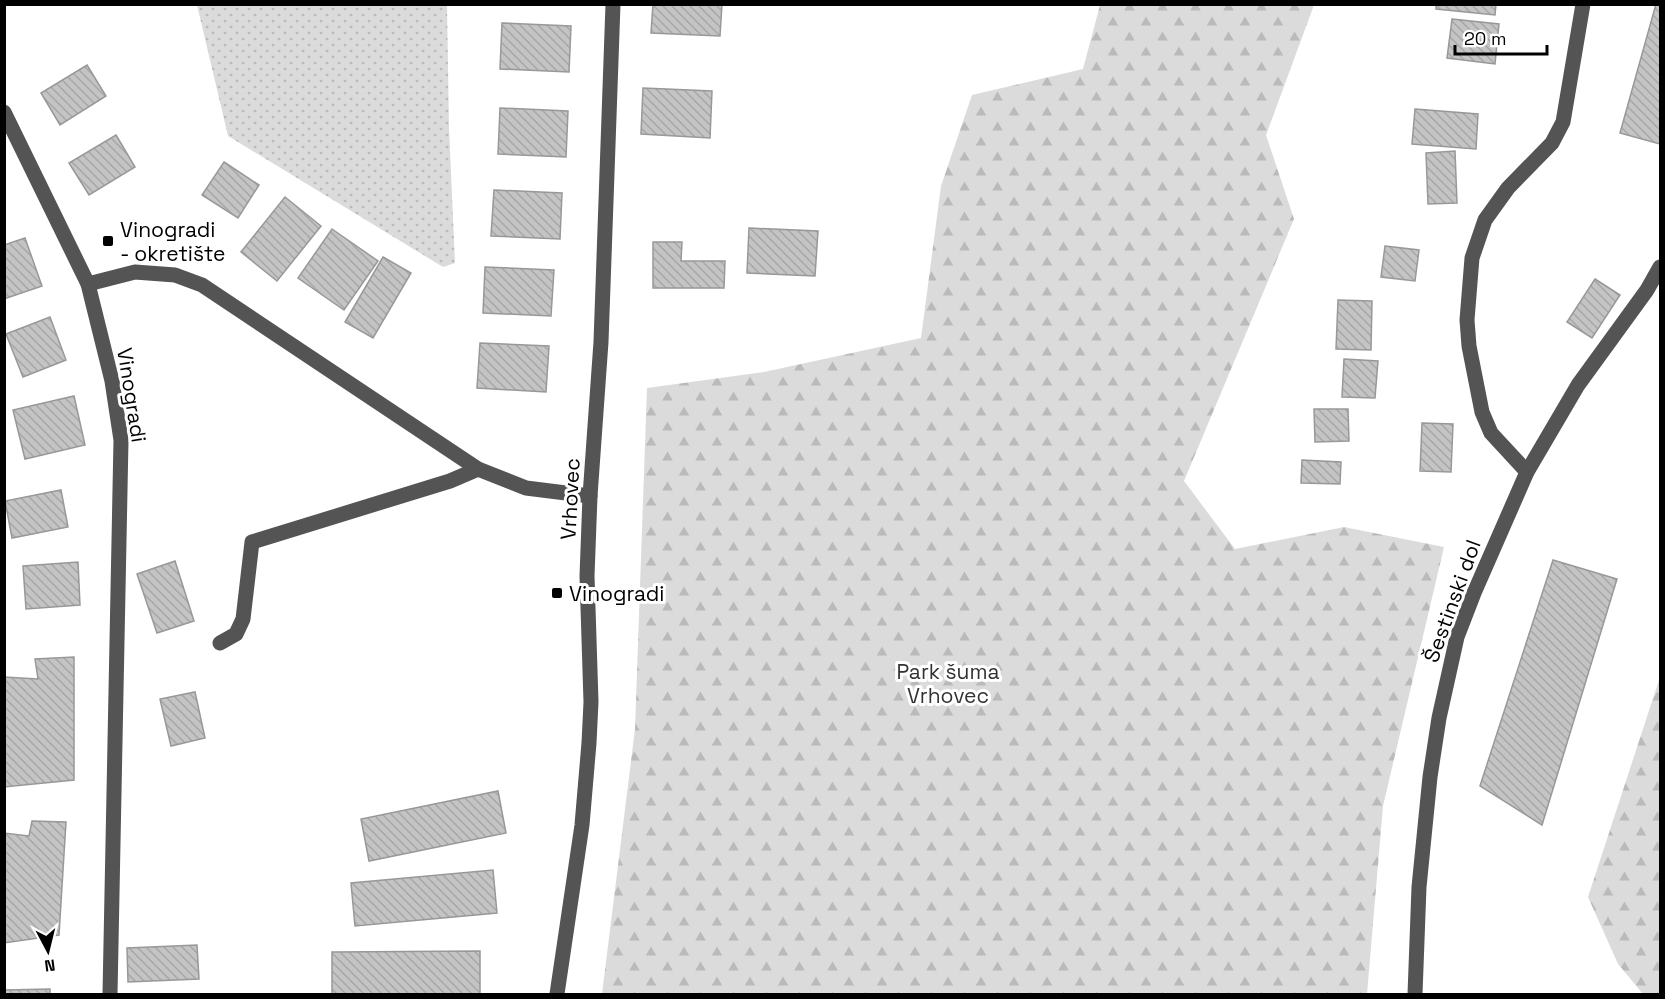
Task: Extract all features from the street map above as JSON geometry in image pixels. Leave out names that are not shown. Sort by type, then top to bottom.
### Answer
[{"type":"street","name":"Vrhovec","points":[[557,994],[582,825],[589,743],[591,702],[587,576],[590,495],[601,342],[613,4]]},
{"type":"street","points":[[1527,472],[1491,433],[1482,412],[1469,345],[1467,320],[1472,258],[1485,220],[1508,188],[1552,143],[1563,123],[1583,4]]},
{"type":"street","name":"Vinogradi","points":[[4,112],[88,284],[112,381],[121,440],[110,994]]},
{"type":"street","name":"Šestinski dol","points":[[1415,994],[1419,887],[1429,788],[1439,718],[1457,637],[1527,472],[1578,385],[1647,290],[1660,267]]},
{"type":"street","points":[[88,284],[135,272],[174,275],[202,285],[478,469],[526,489],[590,495]]},
{"type":"street","points":[[220,643],[236,634],[243,619],[252,542],[450,482],[478,469]]},
{"type":"green space","points":[[197,5],[447,5],[449,128],[455,263],[443,267],[228,136]]},
{"type":"green space","name":"Park šuma Vrhovec","points":[[1100,5],[1314,5],[1266,135],[1294,219],[1184,481],[1235,549],[1344,527],[1444,547],[1383,806],[1367,994],[602,994],[635,729],[647,388],[764,372],[921,338],[941,186],[972,95],[1083,69]]},
{"type":"green space","points":[[1660,677],[1660,994],[1643,994],[1618,964],[1588,897]]},
{"type":"building","points":[[653,4],[722,4],[720,36],[651,33]]},
{"type":"building","points":[[1436,4],[1496,4],[1495,15],[1436,9]]},
{"type":"building","points":[[1656,4],[1660,4],[1660,144],[1620,133]]},
{"type":"building","points":[[1452,19],[1499,24],[1495,64],[1447,58]]},
{"type":"building","points":[[502,23],[571,26],[569,72],[500,69]]},
{"type":"building","points":[[87,65],[106,96],[60,125],[41,93]]},
{"type":"building","points":[[643,88],[712,91],[710,138],[641,134]]},
{"type":"building","points":[[500,108],[568,111],[566,157],[498,154]]},
{"type":"building","points":[[1415,109],[1478,114],[1476,149],[1412,144]]},
{"type":"building","points":[[116,135],[135,167],[89,195],[69,163]]},
{"type":"building","points":[[1455,151],[1457,203],[1428,204],[1426,153]]},
{"type":"building","points":[[224,162],[259,185],[238,218],[202,195]]},
{"type":"building","points":[[494,190],[562,193],[560,239],[491,236]]},
{"type":"building","points":[[285,197],[321,226],[277,281],[241,252]]},
{"type":"building","points":[[749,228],[818,231],[815,276],[747,273]]},
{"type":"building","points":[[332,229],[378,261],[344,310],[298,278]]},
{"type":"building","points":[[25,238],[42,286],[4,299],[4,245]]},
{"type":"building","points":[[653,242],[682,242],[681,261],[725,261],[724,288],[653,288]]},
{"type":"building","points":[[1385,246],[1419,250],[1415,281],[1381,277]]},
{"type":"building","points":[[383,257],[411,273],[373,338],[345,322]]},
{"type":"building","points":[[485,267],[554,270],[551,316],[483,313]]},
{"type":"building","points":[[1595,279],[1620,295],[1592,338],[1567,322]]},
{"type":"building","points":[[1338,300],[1372,301],[1371,350],[1336,349]]},
{"type":"building","points":[[50,317],[66,360],[23,377],[6,334]]},
{"type":"building","points":[[480,343],[549,346],[546,392],[477,388]]},
{"type":"building","points":[[1344,359],[1378,361],[1375,398],[1342,397]]},
{"type":"building","points":[[74,396],[85,445],[25,459],[13,410]]},
{"type":"building","points":[[1314,409],[1348,409],[1349,441],[1315,442]]},
{"type":"building","points":[[1422,423],[1453,424],[1451,472],[1420,471]]},
{"type":"building","points":[[1302,460],[1341,462],[1340,484],[1301,483]]},
{"type":"building","points":[[61,490],[68,527],[12,538],[5,501]]},
{"type":"building","points":[[1553,560],[1617,579],[1542,825],[1480,786]]},
{"type":"building","points":[[175,561],[194,621],[157,633],[137,574]]},
{"type":"building","points":[[78,562],[80,605],[26,609],[23,566]]},
{"type":"building","points":[[74,657],[74,780],[4,787],[4,677],[38,679],[35,659]]},
{"type":"building","points":[[195,692],[205,738],[171,746],[160,699]]},
{"type":"building","points":[[498,791],[506,833],[369,861],[361,819]]},
{"type":"building","points":[[32,821],[66,822],[59,935],[4,943],[4,833],[29,836]]},
{"type":"building","points":[[493,870],[497,913],[355,926],[351,883]]},
{"type":"building","points":[[197,945],[199,979],[128,982],[127,948]]},
{"type":"building","points":[[480,951],[480,994],[332,994],[332,952]]},
{"type":"building","points":[[50,989],[50,994],[4,994],[4,990]]},
{"type":"place","name":"Vinogradi - okretište","points":[[108,241]]},
{"type":"place","name":"Vinogradi","points":[[557,593]]}]
